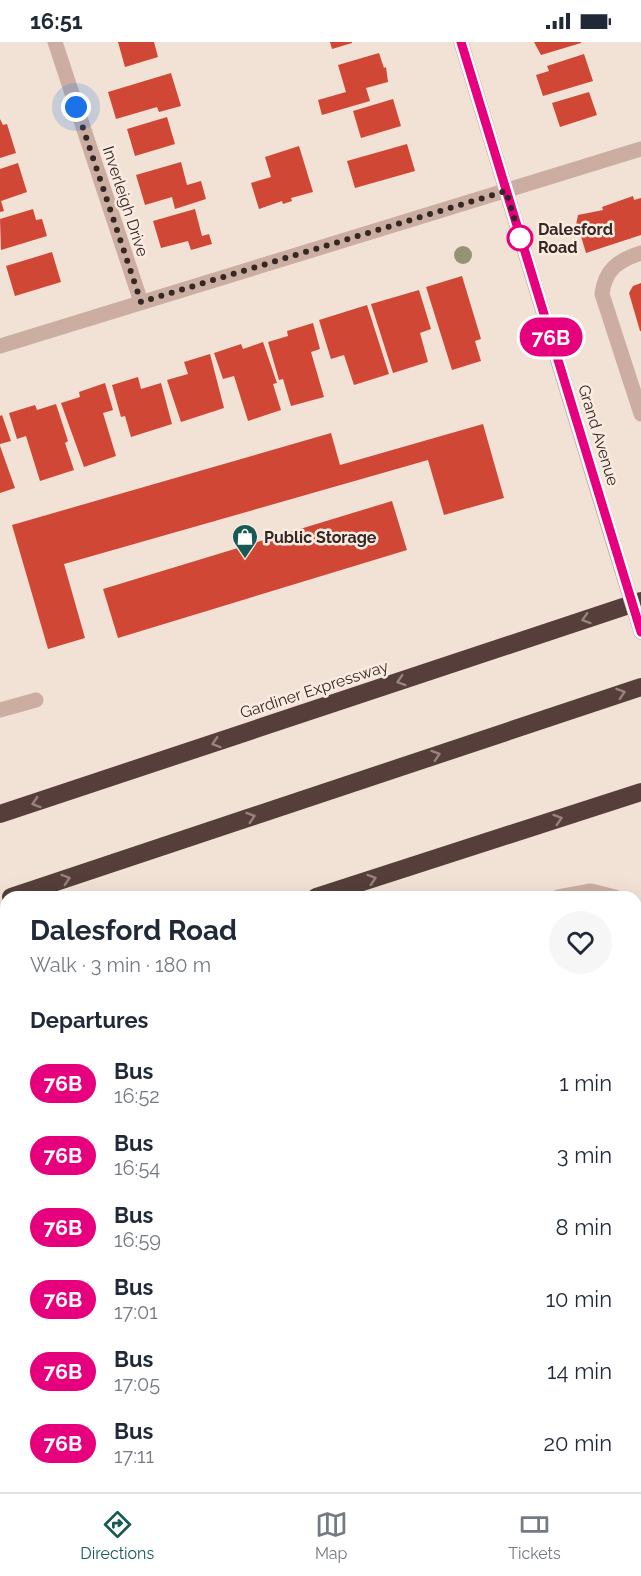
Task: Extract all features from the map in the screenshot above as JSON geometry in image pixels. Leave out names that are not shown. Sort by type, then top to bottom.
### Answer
[{"type":"highway","name":"Gardiner Expressway","points":[[0,814],[641,601]]},
{"type":"highway","points":[[29,891],[641,687]]},
{"type":"highway","points":[[335,891],[641,792]]},
{"type":"street","name":"Inverleigh Drive","points":[[55,42],[141,302]]},
{"type":"street","name":"Grand Avenue","points":[[460,42],[641,632]]},
{"type":"street","points":[[0,346],[641,149]]},
{"type":"street","points":[[641,253],[623,259],[614,265],[606,275],[603,294],[641,414]]},
{"type":"street","points":[[0,710],[36,700]]},
{"type":"building","points":[[118,42],[154,42],[158,57],[125,67]]},
{"type":"building","points":[[330,42],[352,42],[352,43],[332,49]]},
{"type":"building","points":[[534,42],[581,42],[581,43],[541,55]]},
{"type":"building","points":[[379,53],[384,68],[386,67],[388,82],[366,88],[370,101],[322,115],[318,100],[346,92],[338,65]]},
{"type":"building","points":[[584,54],[593,81],[543,96],[536,75],[549,71],[547,66]]},
{"type":"building","points":[[171,73],[181,106],[159,112],[157,107],[116,119],[108,92]]},
{"type":"building","points":[[589,92],[597,115],[560,127],[552,103]]},
{"type":"building","points":[[393,99],[401,126],[361,138],[353,111]]},
{"type":"building","points":[[167,117],[175,144],[135,156],[127,129]]},
{"type":"building","points":[[0,119],[3,125],[7,124],[16,153],[0,158]]},
{"type":"building","points":[[407,144],[415,171],[355,188],[347,161]]},
{"type":"building","points":[[299,146],[313,192],[291,198],[292,201],[283,204],[282,201],[259,209],[251,183],[271,177],[265,157]]},
{"type":"building","points":[[181,162],[187,185],[201,181],[206,199],[175,209],[172,197],[145,205],[136,175]]},
{"type":"building","points":[[18,163],[27,192],[1,201],[4,211],[0,212],[0,169]]},
{"type":"building","points":[[633,196],[634,200],[641,198],[641,235],[586,253],[580,233],[583,233],[576,225],[578,215],[603,210],[602,207]]},
{"type":"building","points":[[33,209],[36,220],[42,219],[47,236],[1,250],[0,219]]},
{"type":"building","points":[[195,209],[202,236],[209,234],[212,244],[191,250],[188,241],[161,248],[153,221]]},
{"type":"building","points":[[52,252],[61,282],[15,296],[6,266]]},
{"type":"building","points":[[462,276],[481,339],[475,341],[481,361],[452,370],[426,287]]},
{"type":"building","points":[[641,283],[640,331],[629,293],[633,286]]},
{"type":"building","points":[[419,290],[431,329],[420,333],[428,362],[393,373],[371,304]]},
{"type":"building","points":[[367,305],[389,374],[354,385],[344,355],[331,359],[319,320]]},
{"type":"building","points":[[313,323],[320,349],[311,352],[324,397],[291,406],[283,379],[279,380],[268,342],[288,336],[287,331]]},
{"type":"building","points":[[263,342],[277,383],[273,384],[281,410],[248,421],[234,376],[223,379],[214,353],[241,344],[243,349]]},
{"type":"building","points":[[210,354],[224,408],[181,422],[167,380],[188,374],[184,362]]},
{"type":"building","points":[[138,377],[141,389],[161,383],[172,424],[131,437],[125,416],[121,417],[112,385]]},
{"type":"building","points":[[105,383],[113,410],[103,413],[116,456],[84,467],[61,403],[80,397],[79,392]]},
{"type":"building","points":[[56,404],[68,441],[65,443],[74,470],[40,481],[26,436],[17,439],[9,413],[35,405],[37,410]]},
{"type":"building","points":[[2,415],[11,441],[0,444],[0,416]]},
{"type":"building","points":[[483,424],[504,498],[444,515],[428,460],[64,564],[85,638],[48,649],[12,525],[331,433],[340,465]]},
{"type":"building","points":[[0,446],[15,488],[0,493]]},
{"type":"building","points":[[392,501],[407,550],[118,638],[103,589]]},
{"type":"bus line","name":"76B","points":[[461,42],[641,632]]},
{"type":"place","name":"Dalesford Road","points":[[520,238]]},
{"type":"place","name":"Public Storage","points":[[245,560]]},
{"type":"route","points":[[76,107],[141,302],[506,191],[520,238]]}]
